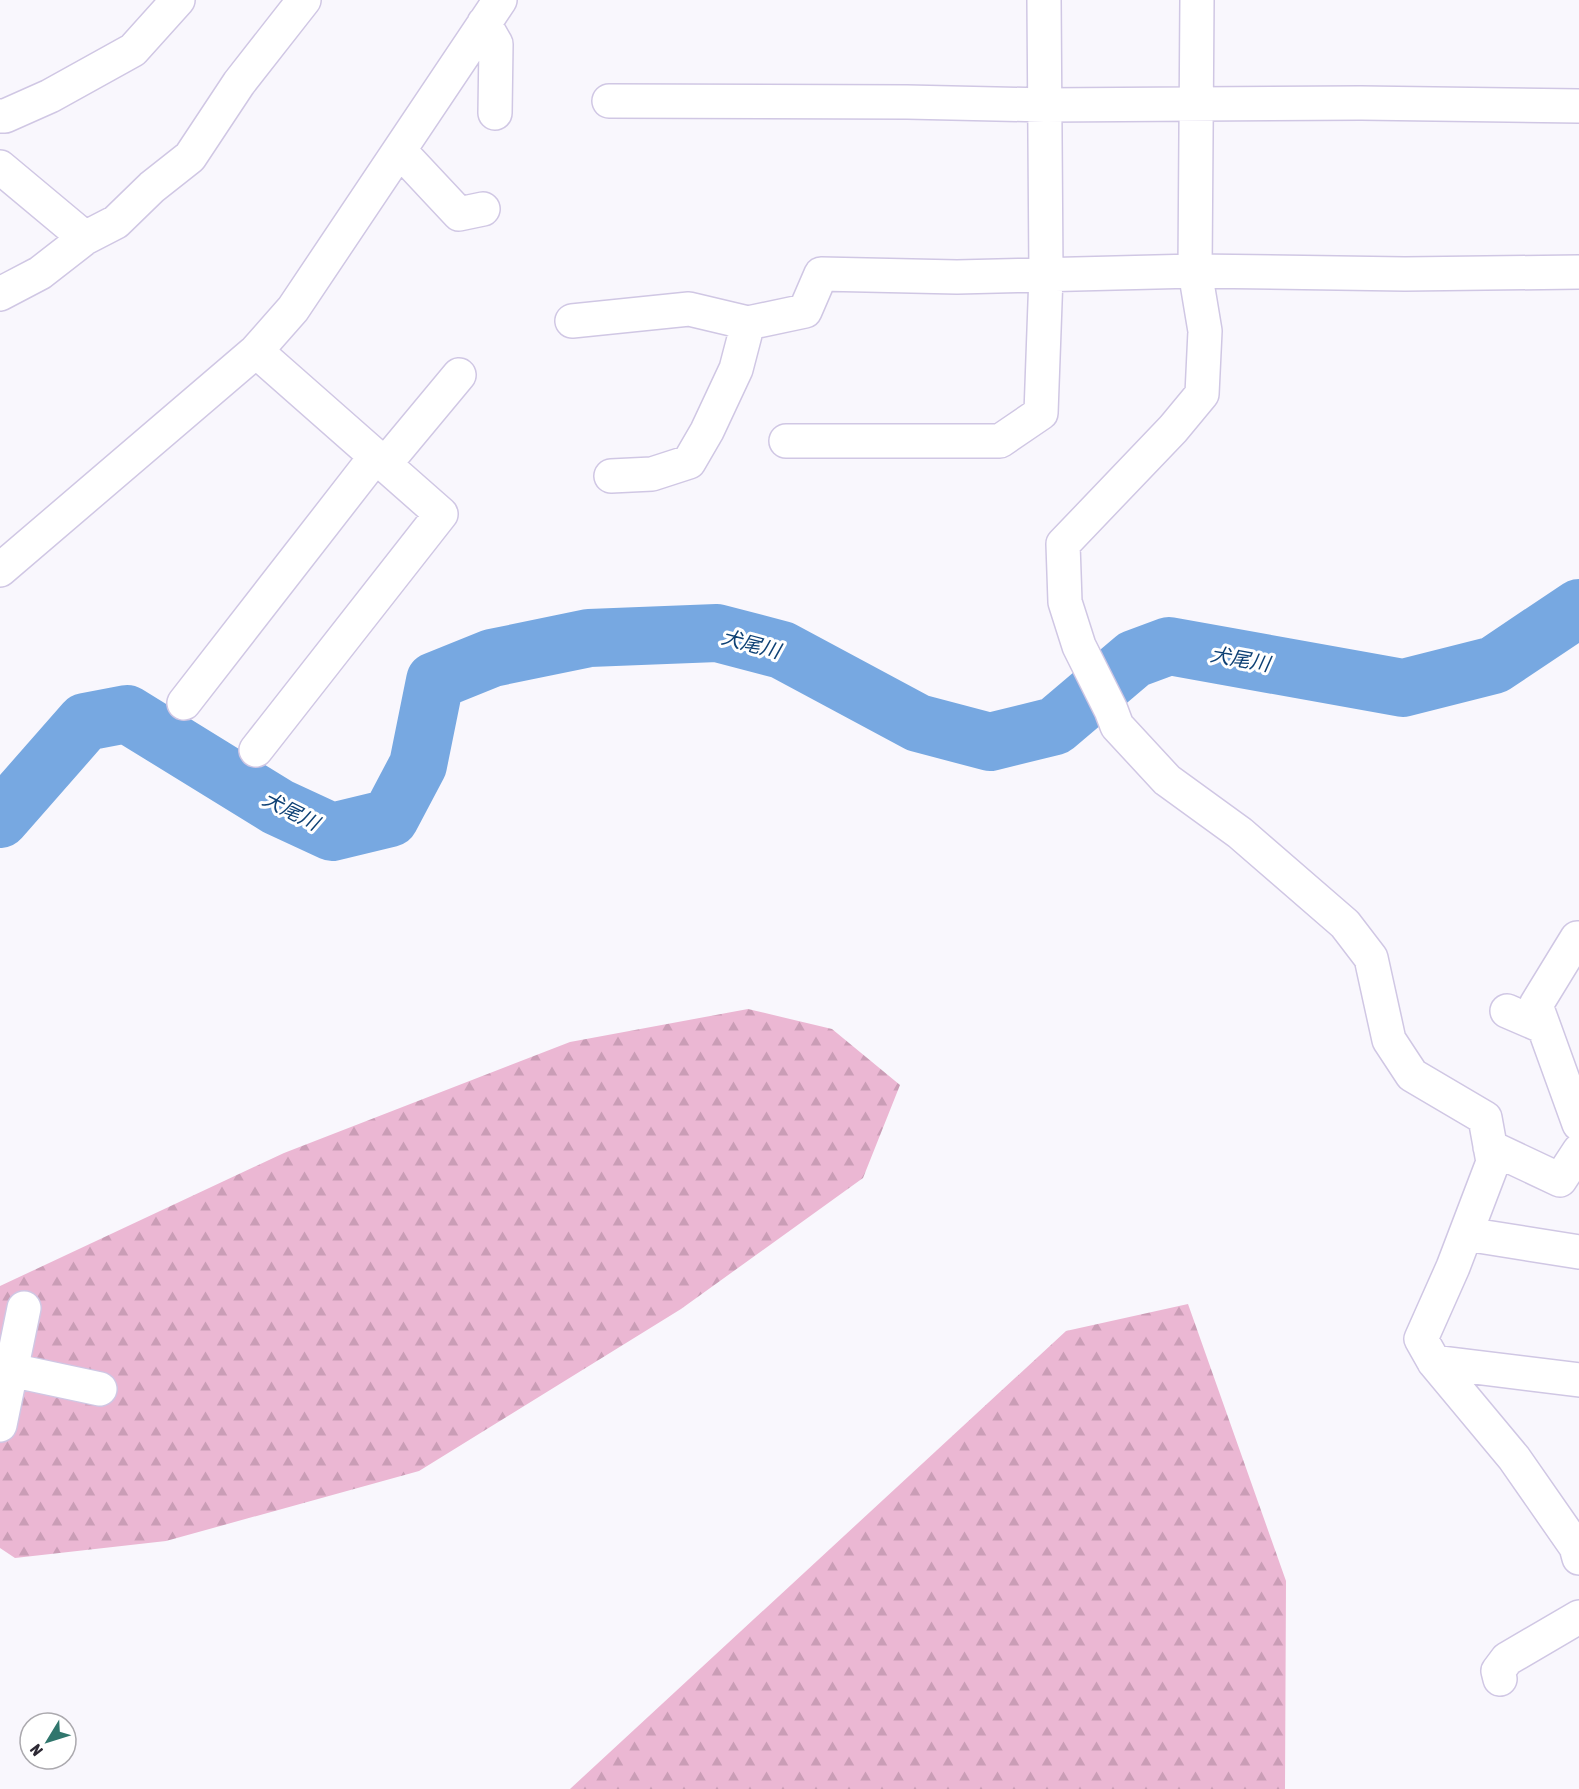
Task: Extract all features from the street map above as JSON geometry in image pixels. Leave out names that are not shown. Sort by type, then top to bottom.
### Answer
[{"type":"street","points":[[0,116],[5,116],[50,96],[133,50],[178,0]]},
{"type":"street","points":[[0,294],[40,273],[85,238],[116,222],[152,187],[190,157],[239,83],[304,0]]},
{"type":"street","points":[[786,441],[999,441],[1041,413],[1046,275],[1044,0]]},
{"type":"street","points":[[1197,0],[1195,271],[1205,331],[1202,394],[1173,429],[1063,544],[1065,602],[1079,646],[1117,726],[1167,780],[1240,833],[1345,924],[1371,958],[1389,1040],[1412,1075],[1485,1118],[1493,1162],[1454,1267],[1421,1339],[1434,1362],[1514,1458],[1576,1547],[1579,1558]]},
{"type":"street","points":[[492,11],[496,44],[495,112]]},
{"type":"street","points":[[0,570],[256,351],[293,309],[492,11]]},
{"type":"street","points":[[609,101],[1045,105],[1361,103],[1579,106]]},
{"type":"street","points":[[400,150],[459,214],[483,209]]},
{"type":"street","points":[[0,167],[85,238]]},
{"type":"street","points":[[572,321],[689,309],[748,323],[805,311],[821,274],[957,277],[1195,271],[1405,274],[1579,272]]},
{"type":"street","points":[[611,476],[652,474],[689,462],[707,431],[736,369],[748,323]]},
{"type":"street","points":[[255,750],[441,514],[256,351]]},
{"type":"street","points":[[184,703],[380,460],[459,375]]},
{"type":"street","points":[[1577,938],[1536,1005],[1579,1124]]},
{"type":"street","points":[[1507,1011],[1544,1027]]},
{"type":"street","points":[[1490,1147],[1560,1180],[1579,1151]]},
{"type":"street","points":[[1466,1234],[1579,1252]]},
{"type":"street","points":[[0,1425],[24,1308]]},
{"type":"street","points":[[1434,1362],[1579,1380]]},
{"type":"street","points":[[11,1370],[100,1389]]},
{"type":"street","points":[[1500,1679],[1498,1671],[1507,1659],[1579,1617]]},
{"type":"green space","points":[[748,1009],[832,1029],[900,1085],[863,1178],[681,1309],[419,1471],[166,1541],[15,1558],[0,1548],[0,1286],[284,1153],[570,1042]]},
{"type":"green space","points":[[1188,1304],[1286,1581],[1285,1789],[570,1789],[1066,1331]]},
{"type":"waterway","name":"犬尾川","points":[[0,819],[85,722],[127,714],[278,807],[332,832],[390,818],[418,765],[435,681],[492,658],[589,638],[717,633],[782,650],[918,723],[990,742],[1055,726],[1134,659],[1169,646],[1403,688],[1494,665],[1579,608]]}]
